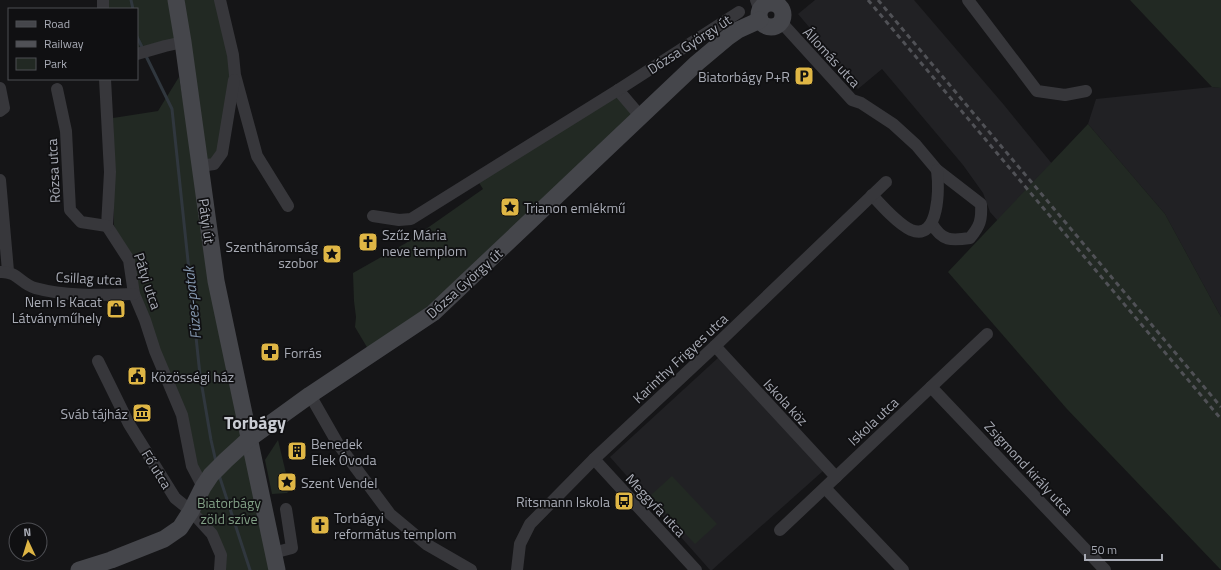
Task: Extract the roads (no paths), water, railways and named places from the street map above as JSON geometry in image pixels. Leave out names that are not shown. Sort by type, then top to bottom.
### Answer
[{"type":"street","name":"Pátyi út","points":[[176,0],[216,281],[249,439]]},
{"type":"street","points":[[220,0],[233,55],[235,75],[257,156],[288,206]]},
{"type":"street","points":[[968,0],[1037,91],[1065,95],[1086,91]]},
{"type":"street","name":"Dózsa György út","points":[[373,216],[399,220],[411,219],[618,90],[719,34],[738,30],[771,8]]},
{"type":"street","name":"Állomás utca","points":[[771,8],[852,100],[893,124],[916,145],[937,170],[981,204],[982,216],[980,224],[970,238],[950,240],[938,233],[932,224]]},
{"type":"street","name":"Dózsa György út","points":[[207,481],[226,460],[249,439],[310,395],[433,313],[697,63],[719,34],[739,12]]},
{"type":"street","points":[[138,54],[183,42]]},
{"type":"street","points":[[200,166],[214,164],[222,154],[235,75]]},
{"type":"street","points":[[105,80],[110,172],[107,226]]},
{"type":"street","points":[[0,88],[2,109]]},
{"type":"street","name":"Rózsa utca","points":[[57,89],[66,130],[70,210],[81,222],[107,226]]},
{"type":"street","points":[[618,90],[641,117]]},
{"type":"street","points":[[872,195],[905,226],[918,232],[923,231],[932,224],[936,211],[939,182],[937,170]]},
{"type":"street","points":[[0,180],[4,272]]},
{"type":"street","name":"Karinthy Frigyes utca","points":[[517,570],[520,544],[530,524],[594,459],[715,346],[886,182]]},
{"type":"street","name":"Pátyi utca","points":[[107,226],[129,260],[134,294],[145,320],[155,351],[182,415],[192,466],[207,481]]},
{"type":"street","name":"Csillag utca","points":[[4,272],[34,288],[68,295],[134,294]]},
{"type":"street","name":"Iskola utca","points":[[780,530],[987,334]]},
{"type":"street","name":"Iskola köz","points":[[715,346],[836,477]]},
{"type":"street","name":"Fő utca","points":[[98,361],[129,424],[175,498],[212,534],[221,555],[220,570]]},
{"type":"street","name":"Zsigmond király utca","points":[[931,387],[1105,570]]},
{"type":"street","points":[[310,395],[338,444],[390,514],[426,544],[471,570]]},
{"type":"street","points":[[249,439],[277,570]]},
{"type":"street","name":"Meggyfa utca","points":[[594,459],[696,570]]},
{"type":"street","points":[[78,570],[111,560],[164,539],[180,528],[191,512],[207,481]]},
{"type":"street","points":[[825,488],[903,570]]},
{"type":"street","points":[[273,553],[292,548],[286,509]]},
{"type":"waterway","name":"Füzes-patak","points":[[131,0],[133,8]]},
{"type":"waterway","name":"Füzes-patak","points":[[138,39],[143,49]]},
{"type":"waterway","name":"Füzes-patak","points":[[145,54],[172,109],[200,375],[216,462]]},
{"type":"waterway","name":"Füzes-patak","points":[[219,475],[250,570]]},
{"type":"railway","points":[[868,0],[1221,419]]},
{"type":"railway","points":[[878,0],[1221,407]]},
{"type":"place","name":"Biatorbágy P+R","points":[[804,76]]},
{"type":"place","name":"Trianon emlékmű","points":[[510,207]]},
{"type":"place","name":"Szűz Mária neve templom","points":[[368,242]]},
{"type":"place","name":"Szentháromság szobor","points":[[332,254]]},
{"type":"place","name":"Nem Is Kacat Látványműhely","points":[[116,309]]},
{"type":"place","name":"Forrás","points":[[270,352]]},
{"type":"place","name":"Közösségi ház","points":[[137,376]]},
{"type":"place","name":"Sváb tájház","points":[[142,413]]},
{"type":"place","name":"Benedek Elek Óvoda","points":[[297,451]]},
{"type":"place","name":"Szent Vendel","points":[[287,482]]},
{"type":"place","name":"Ritsmann Iskola","points":[[624,501]]},
{"type":"place","name":"Torbágyi református templom","points":[[320,525]]},
{"type":"district","name":"Torbágy","points":[[255,422]]},
{"type":"park label","name":"Biatorbágy zöld szíve","points":[[229,510]]}]
